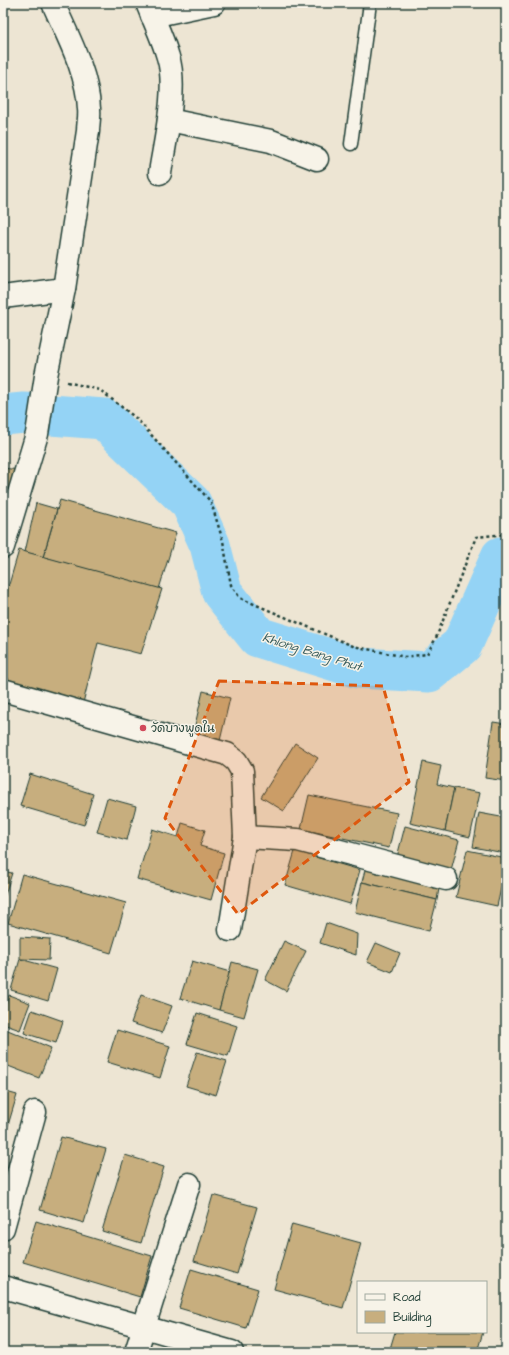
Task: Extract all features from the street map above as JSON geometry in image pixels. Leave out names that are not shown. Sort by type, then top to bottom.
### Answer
[{"type":"street","points":[[4,539],[37,434],[46,376],[64,289],[88,131],[89,109],[86,87],[76,55],[53,3]]},
{"type":"street","points":[[160,173],[169,120],[172,80],[169,58],[149,9],[214,3]]},
{"type":"street","points":[[169,120],[271,141],[317,159]]},
{"type":"street","points":[[3,297],[64,289]]},
{"type":"street","points":[[3,690],[227,754],[236,761],[242,772],[245,837],[230,930]]},
{"type":"street","points":[[245,837],[298,840],[446,879]]},
{"type":"street","points":[[3,1228],[35,1112]]},
{"type":"street","points":[[136,1352],[189,1184]]},
{"type":"street","points":[[3,1287],[232,1352]]},
{"type":"lane","points":[[351,144],[370,3]]},
{"type":"path","points":[[46,376],[100,390],[137,419],[211,502],[223,541],[231,585],[240,598],[353,646],[405,656],[427,654],[436,638],[476,537],[506,534]]},
{"type":"highlighted area","points":[[219,681],[383,686],[409,782],[238,914],[165,818]]},
{"type":"building","points":[[3,468],[19,470],[14,496],[3,494]]},
{"type":"building","points":[[60,500],[176,533],[159,589],[43,557]]},
{"type":"building","points":[[36,503],[57,509],[43,557],[25,552]]},
{"type":"building","points":[[19,550],[162,589],[141,654],[98,643],[83,703],[3,679],[3,605]]},
{"type":"building","points":[[203,691],[230,698],[219,745],[192,738]]},
{"type":"building","points":[[493,722],[506,724],[506,781],[485,778]]},
{"type":"building","points":[[295,743],[318,758],[284,811],[261,797]]},
{"type":"building","points":[[423,762],[441,766],[437,784],[454,788],[445,831],[410,823]]},
{"type":"building","points":[[30,774],[93,794],[84,825],[20,806]]},
{"type":"building","points":[[454,788],[480,793],[470,837],[445,831]]},
{"type":"building","points":[[309,795],[397,813],[389,848],[301,829]]},
{"type":"building","points":[[107,798],[136,806],[127,840],[97,832]]},
{"type":"building","points":[[479,813],[506,818],[504,853],[473,847]]},
{"type":"building","points":[[182,823],[205,830],[200,846],[224,853],[211,900],[137,879],[152,829],[178,837]]},
{"type":"building","points":[[405,826],[459,840],[450,874],[396,861]]},
{"type":"building","points":[[467,850],[506,858],[506,866],[497,906],[456,897]]},
{"type":"building","points":[[295,851],[360,870],[350,904],[285,885]]},
{"type":"building","points":[[366,866],[440,883],[437,900],[362,882]]},
{"type":"building","points":[[3,871],[12,873],[3,901]]},
{"type":"building","points":[[22,874],[126,903],[111,953],[8,923]]},
{"type":"building","points":[[362,882],[437,900],[429,931],[355,912]]},
{"type":"building","points":[[326,923],[357,934],[356,955],[320,943]]},
{"type":"building","points":[[20,937],[50,939],[49,960],[20,959]]},
{"type":"building","points":[[284,941],[306,951],[286,991],[265,980]]},
{"type":"building","points":[[376,943],[400,953],[392,972],[367,962]]},
{"type":"building","points":[[20,959],[57,969],[48,1001],[11,990]]},
{"type":"building","points":[[192,961],[230,972],[219,1010],[180,998]]},
{"type":"building","points":[[232,962],[258,969],[244,1017],[219,1010]]},
{"type":"building","points":[[9,995],[30,1003],[20,1030],[3,1024],[3,1012]]},
{"type":"building","points":[[141,995],[172,1006],[162,1033],[131,1023]]},
{"type":"building","points":[[32,1010],[63,1021],[56,1043],[24,1033]]},
{"type":"building","points":[[197,1013],[237,1026],[228,1056],[187,1044]]},
{"type":"building","points":[[3,1028],[51,1048],[39,1078],[3,1064]]},
{"type":"building","points":[[117,1030],[170,1046],[160,1078],[107,1062]]},
{"type":"building","points":[[197,1052],[227,1061],[216,1095],[186,1086]]},
{"type":"building","points":[[3,1091],[17,1095],[3,1142]]},
{"type":"building","points":[[61,1137],[106,1149],[84,1223],[40,1210]]},
{"type":"building","points":[[125,1155],[164,1167],[141,1243],[102,1231]]},
{"type":"building","points":[[213,1195],[257,1207],[237,1274],[194,1261]]},
{"type":"building","points":[[36,1221],[152,1256],[140,1297],[23,1262]]},
{"type":"building","points":[[292,1224],[361,1243],[343,1308],[274,1289]]},
{"type":"building","points":[[191,1269],[258,1289],[246,1328],[179,1308]]},
{"type":"building","points":[[395,1333],[483,1333],[477,1352],[389,1352]]},
{"type":"waterway","name":"Khlong Bang Phut","points":[[3,415],[24,413],[104,419],[191,503],[210,545],[222,592],[258,637],[358,668],[429,672],[462,645],[501,557],[506,558]]},
{"type":"place","name":"วัดบางพูดใน","points":[[143,728]]}]
